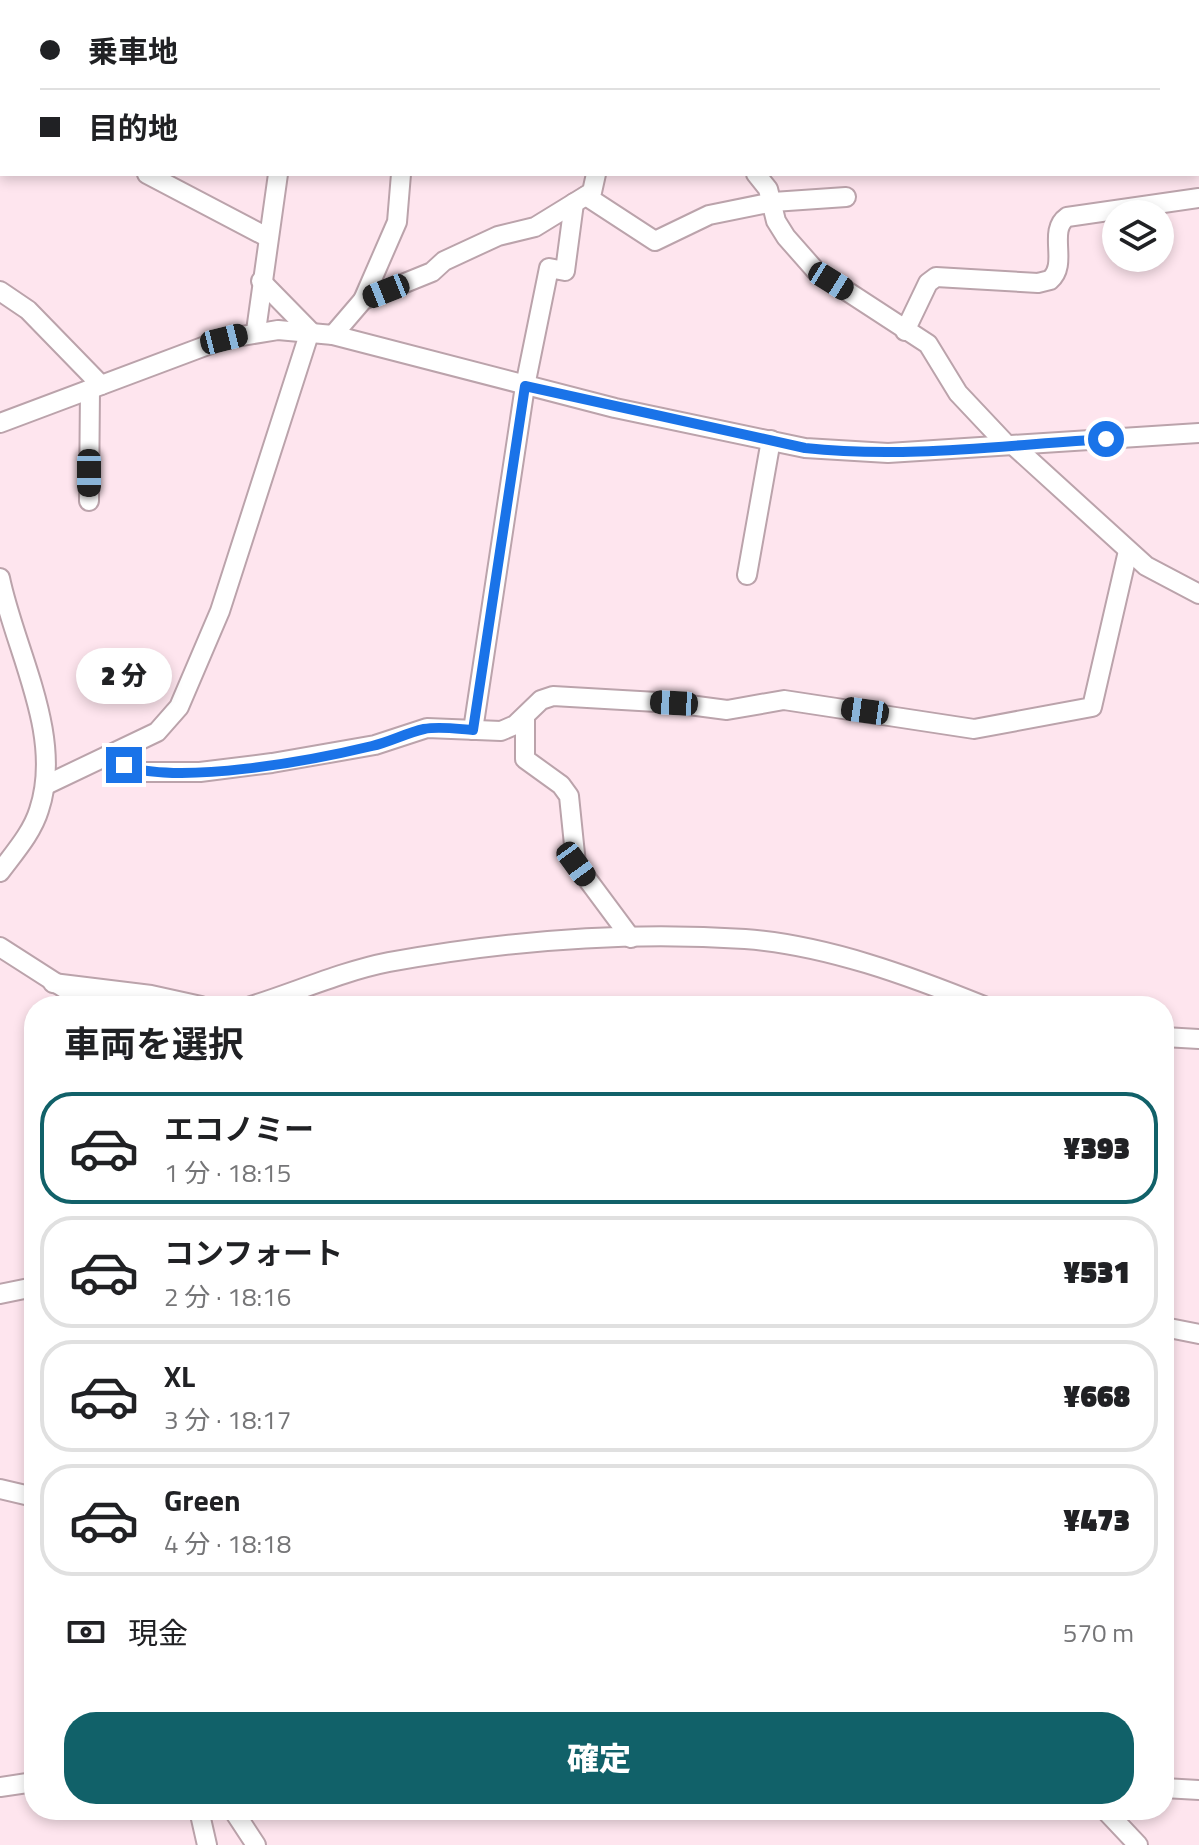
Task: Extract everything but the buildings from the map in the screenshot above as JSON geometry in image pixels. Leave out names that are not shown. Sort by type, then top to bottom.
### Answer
[{"type":"street","points":[[151,176],[267,237]]},
{"type":"street","points":[[256,331],[278,176]]},
{"type":"street","points":[[333,335],[363,300],[397,222],[401,176]]},
{"type":"street","points":[[363,300],[432,272],[444,261],[498,236],[535,227],[592,192],[596,176]]},
{"type":"street","points":[[758,176],[768,189],[776,221],[816,271],[928,344],[958,393],[1010,445],[1146,566],[1199,594]]},
{"type":"street","points":[[580,199],[655,241],[709,215],[773,202],[846,197]]},
{"type":"street","points":[[905,331],[928,283],[936,277],[1038,283],[1050,280],[1059,264],[1059,228],[1067,217],[1199,198]]},
{"type":"street","points":[[473,730],[525,386],[549,268],[565,271],[580,199]]},
{"type":"street","points":[[261,281],[310,331]]},
{"type":"street","points":[[0,291],[28,310],[96,387],[89,501]]},
{"type":"street","points":[[0,423],[224,339],[256,331],[310,331],[525,386],[805,448],[876,453],[1199,433]]},
{"type":"street","points":[[46,785],[157,732],[184,697],[220,611],[310,331]]},
{"type":"street","points":[[747,575],[771,440]]},
{"type":"street","points":[[106,758],[142,772],[200,772],[332,754],[375,745],[427,728],[501,731],[525,718],[541,700],[553,696],[674,703],[727,710],[784,700],[974,729],[1092,707],[1128,551]]},
{"type":"street","points":[[0,578],[46,744],[46,785],[39,813],[0,872]]},
{"type":"street","points":[[525,718],[525,759],[561,785],[569,796],[576,864],[631,938]]},
{"type":"street","points":[[283,996],[387,963],[543,942],[631,938],[747,939],[807,950],[884,970],[956,996]]},
{"type":"street","points":[[0,947],[75,996]]},
{"type":"street","points":[[53,983],[156,996]]},
{"type":"street","points":[[1174,1038],[1199,1039]]},
{"type":"street","points":[[0,1294],[24,1289]]},
{"type":"street","points":[[1174,1329],[1199,1334]]},
{"type":"street","points":[[0,1489],[24,1495]]},
{"type":"street","points":[[0,1787],[24,1783]]},
{"type":"street","points":[[1174,1789],[1199,1790]]},
{"type":"street","points":[[201,1820],[207,1845]]},
{"type":"street","points":[[240,1820],[256,1845]]},
{"type":"street","points":[[1114,1820],[1138,1845]]},
{"type":"route","points":[[124,765],[142,772],[200,772],[332,754],[375,745],[427,728],[473,730],[525,386],[805,448],[851,453],[1106,439]]}]
